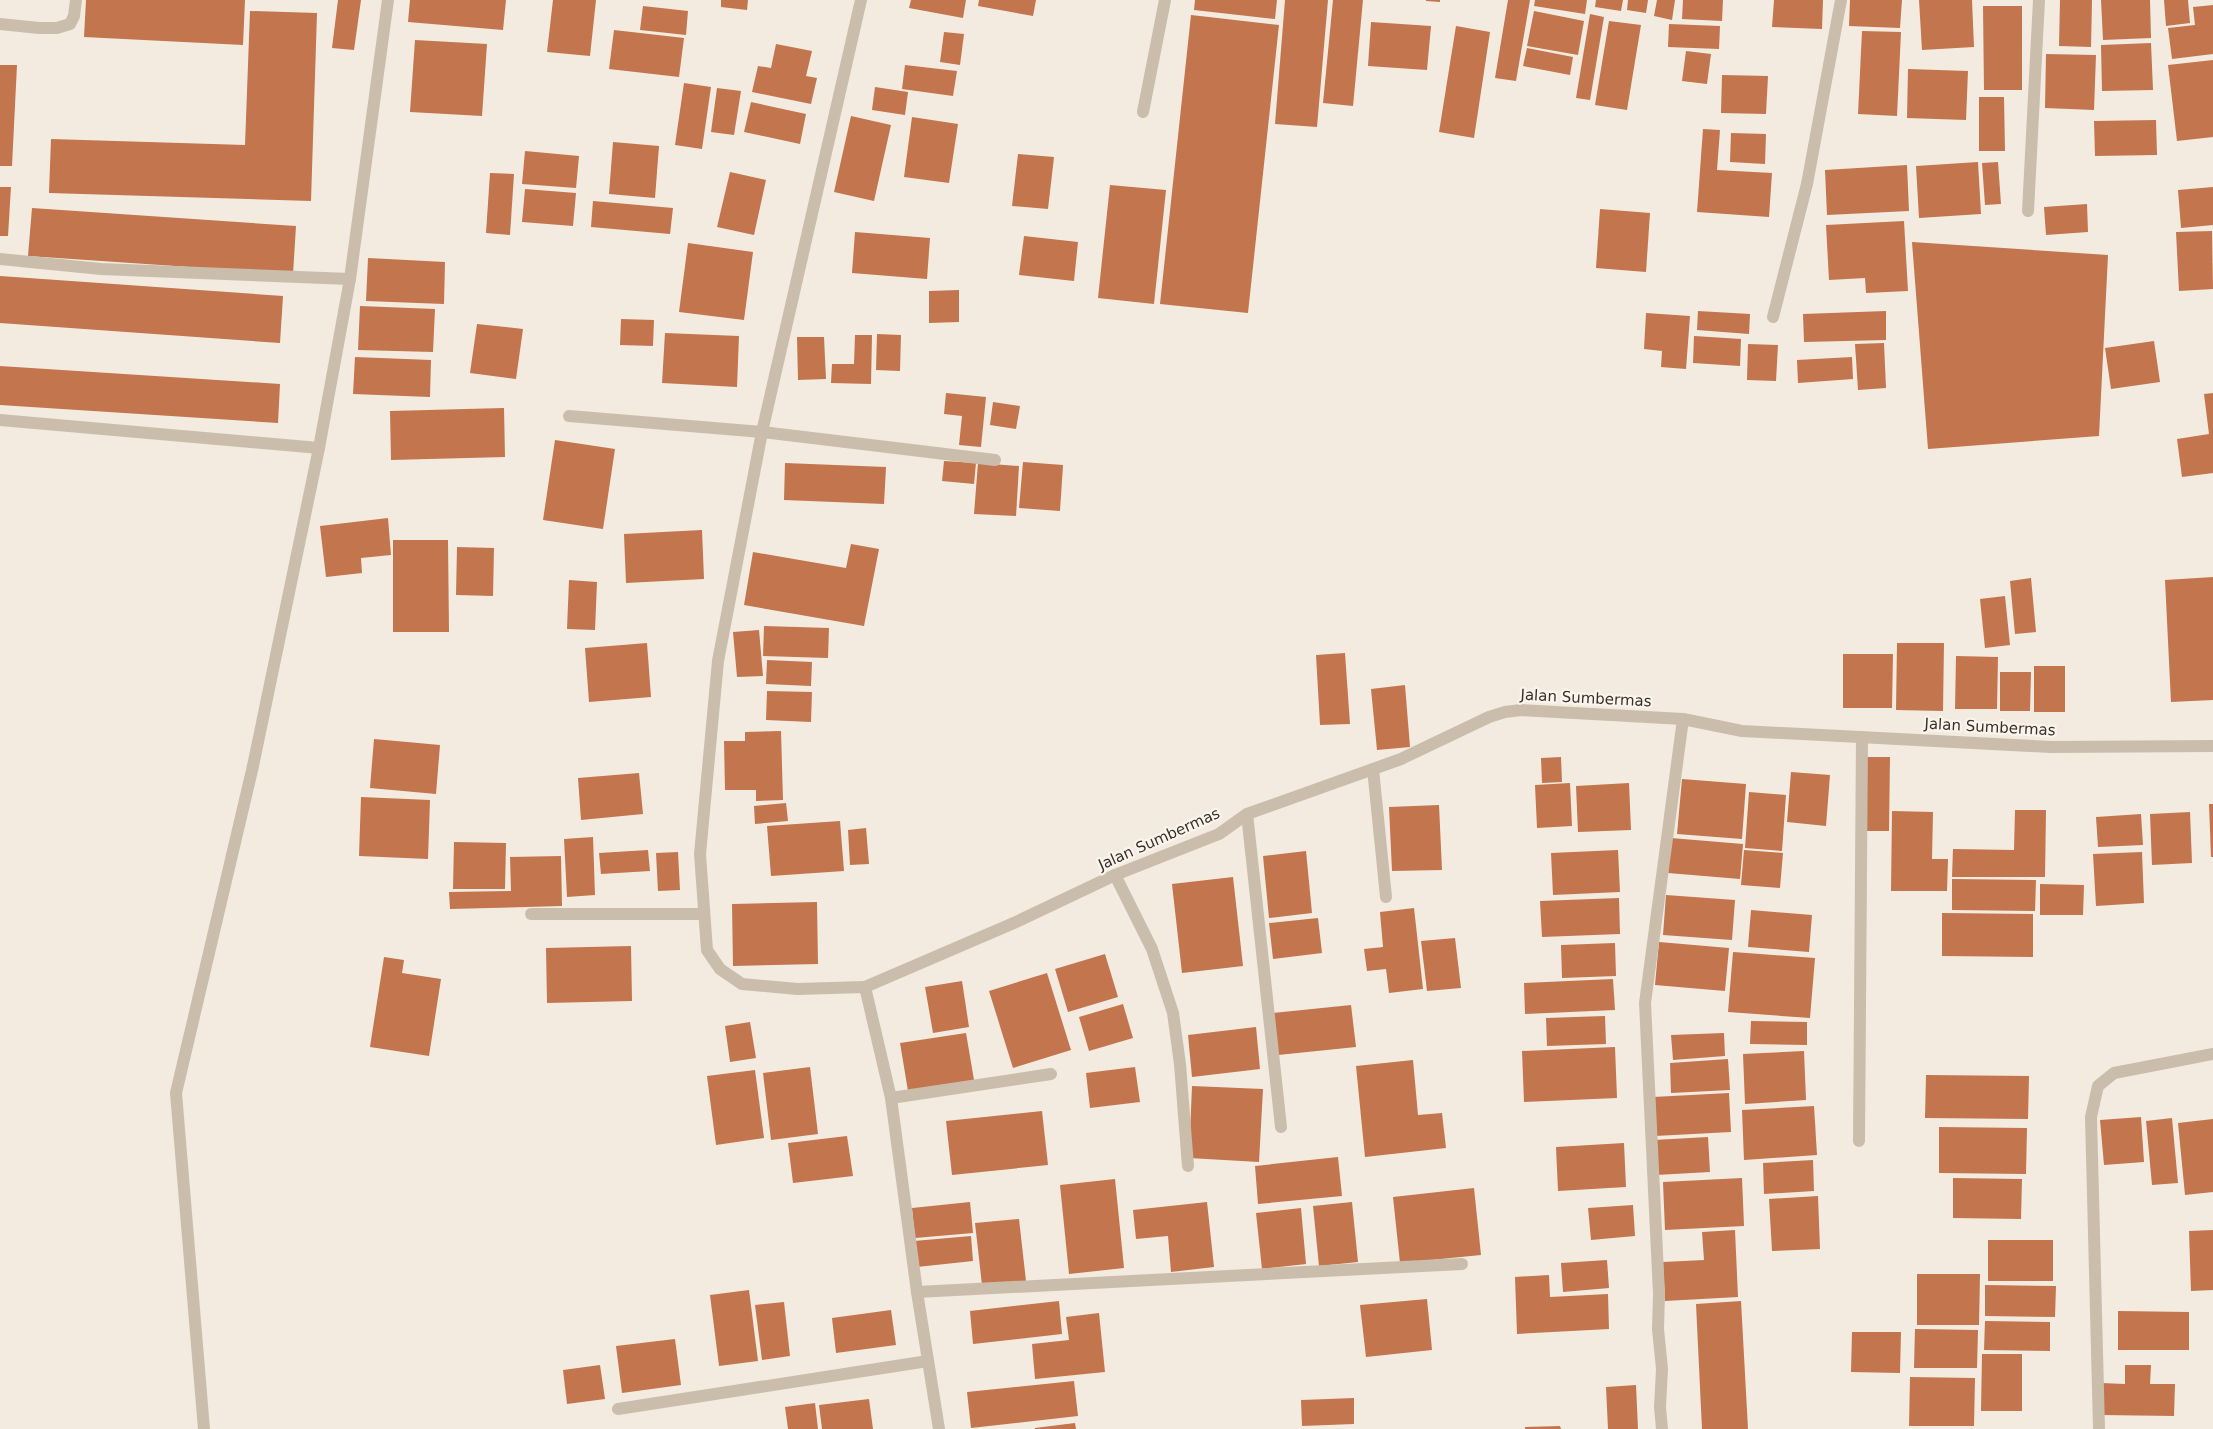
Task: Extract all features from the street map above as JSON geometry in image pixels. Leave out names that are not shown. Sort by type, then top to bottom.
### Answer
[{"type":"street","points":[[0,24],[57,28],[70,24],[74,16],[76,0]]},
{"type":"street","points":[[204,1429],[176,1094],[253,766],[319,448],[350,279],[388,0]]},
{"type":"street","points":[[861,0],[762,432],[718,661],[700,854],[707,950],[720,969],[742,984],[797,989],[865,987],[891,1098],[917,1292],[939,1429]]},
{"type":"street","points":[[1143,112],[1165,0]]},
{"type":"street","points":[[1773,317],[1807,184],[1841,0]]},
{"type":"street","points":[[2028,211],[2040,0]]},
{"type":"street","points":[[0,259],[101,269],[350,279]]},
{"type":"street","points":[[569,416],[762,432],[995,460]]},
{"type":"street","points":[[0,420],[319,448]]},
{"type":"street","name":"Jalan Sumbermas","points":[[865,987],[1016,922],[1115,875],[1219,834],[1247,814],[1401,759],[1489,717],[1505,712],[1522,710],[1683,719],[1742,731],[2051,747],[2213,746]]},
{"type":"street","points":[[1662,1429],[1660,1408],[1662,1369],[1658,1328],[1658,1284],[1645,1003],[1683,719]]},
{"type":"street","points":[[1859,1141],[1862,737]]},
{"type":"street","points":[[1373,769],[1386,897]]},
{"type":"street","points":[[1247,814],[1281,1127]]},
{"type":"street","points":[[1115,875],[1152,949],[1173,1013],[1180,1064],[1188,1166]]},
{"type":"street","points":[[531,914],[704,914]]},
{"type":"street","points":[[2099,1429],[2091,1117],[2098,1086],[2114,1074],[2213,1054]]},
{"type":"street","points":[[891,1098],[1051,1074]]},
{"type":"street","points":[[917,1292],[1462,1264]]},
{"type":"street","points":[[618,1410],[928,1361]]},
{"type":"building","points":[[86,0],[245,0],[243,45],[84,37]]},
{"type":"building","points":[[338,0],[361,0],[354,50],[332,48]]},
{"type":"building","points":[[410,0],[506,0],[503,30],[408,22]]},
{"type":"building","points":[[553,0],[596,0],[590,56],[547,52]]},
{"type":"building","points":[[721,0],[748,0],[747,10],[721,7]]},
{"type":"building","points":[[911,0],[966,0],[963,18],[909,8]]},
{"type":"building","points":[[979,0],[1036,0],[1033,16],[978,6]]},
{"type":"building","points":[[1195,0],[1277,0],[1275,19],[1194,10]]},
{"type":"building","points":[[1285,0],[1328,0],[1317,127],[1275,124]]},
{"type":"building","points":[[1333,0],[1363,0],[1353,106],[1323,103]]},
{"type":"building","points":[[1440,0],[1440,2],[1426,1]]},
{"type":"building","points":[[1508,0],[1530,0],[1516,81],[1495,78]]},
{"type":"building","points":[[1535,0],[1587,0],[1585,14],[1534,6]]},
{"type":"building","points":[[1596,0],[1623,0],[1621,11],[1595,7]]},
{"type":"building","points":[[1628,0],[1648,0],[1646,13],[1627,10]]},
{"type":"building","points":[[1657,0],[1675,0],[1672,20],[1654,16]]},
{"type":"building","points":[[1683,0],[1723,0],[1722,21],[1682,19]]},
{"type":"building","points":[[1774,0],[1823,0],[1822,29],[1772,27]]},
{"type":"building","points":[[1850,0],[1902,0],[1900,28],[1849,26]]},
{"type":"building","points":[[1919,0],[1972,0],[1974,47],[1922,50]]},
{"type":"building","points":[[2060,0],[2092,0],[2091,47],[2059,46]]},
{"type":"building","points":[[2101,0],[2150,0],[2151,38],[2103,40]]},
{"type":"building","points":[[2164,0],[2188,0],[2190,23],[2166,26]]},
{"type":"building","points":[[2213,5],[2213,54],[2172,59],[2168,28],[2195,25],[2193,7]]},
{"type":"building","points":[[643,6],[688,11],[686,35],[640,30]]},
{"type":"building","points":[[1983,6],[2022,6],[2022,90],[1984,90]]},
{"type":"building","points":[[250,11],[317,13],[311,201],[49,193],[51,139],[245,145]]},
{"type":"building","points":[[1534,11],[1584,21],[1578,55],[1527,46]]},
{"type":"building","points":[[1590,14],[1604,17],[1590,100],[1576,98]]},
{"type":"building","points":[[1191,15],[1279,25],[1248,313],[1160,304]]},
{"type":"building","points":[[1609,21],[1641,25],[1627,110],[1595,105]]},
{"type":"building","points":[[1371,22],[1431,26],[1427,70],[1368,66]]},
{"type":"building","points":[[1669,24],[1720,26],[1719,49],[1668,47]]},
{"type":"building","points":[[1456,26],[1490,32],[1474,138],[1439,132]]},
{"type":"building","points":[[614,30],[684,38],[679,77],[609,69]]},
{"type":"building","points":[[1862,31],[1901,32],[1897,116],[1858,114]]},
{"type":"building","points":[[944,32],[964,34],[960,65],[940,62]]},
{"type":"building","points":[[415,40],[487,44],[482,116],[410,112]]},
{"type":"building","points":[[2151,43],[2153,90],[2102,91],[2101,45]]},
{"type":"building","points":[[776,44],[812,51],[806,76],[817,78],[811,104],[752,92],[758,66],[771,68]]},
{"type":"building","points":[[1527,48],[1573,57],[1570,75],[1523,66]]},
{"type":"building","points":[[1686,51],[1711,54],[1707,84],[1682,81]]},
{"type":"building","points":[[2046,54],[2096,55],[2094,110],[2045,108]]},
{"type":"building","points":[[2213,60],[2213,137],[2177,141],[2168,65]]},
{"type":"building","points":[[0,65],[17,65],[12,166],[0,166]]},
{"type":"building","points":[[905,65],[957,71],[953,96],[902,89]]},
{"type":"building","points":[[1908,69],[1968,71],[1966,120],[1907,118]]},
{"type":"building","points":[[1722,75],[1768,76],[1766,114],[1721,113]]},
{"type":"building","points":[[684,83],[711,87],[702,149],[675,145]]},
{"type":"building","points":[[875,87],[908,92],[905,115],[872,110]]},
{"type":"building","points":[[717,88],[741,91],[734,135],[711,132]]},
{"type":"building","points":[[1979,97],[2004,97],[2005,151],[1979,151]]},
{"type":"building","points":[[751,102],[806,114],[800,144],[744,132]]},
{"type":"building","points":[[851,116],[891,125],[874,201],[834,192]]},
{"type":"building","points":[[912,117],[958,124],[949,183],[904,177]]},
{"type":"building","points":[[2156,120],[2157,155],[2095,156],[2094,121]]},
{"type":"building","points":[[1703,129],[1720,130],[1717,170],[1772,173],[1769,217],[1697,212]]},
{"type":"building","points":[[1731,133],[1766,134],[1765,164],[1730,162]]},
{"type":"building","points":[[613,142],[659,146],[655,198],[609,194]]},
{"type":"building","points":[[525,151],[579,156],[576,188],[522,184]]},
{"type":"building","points":[[1018,154],[1054,157],[1048,209],[1012,206]]},
{"type":"building","points":[[1978,162],[1981,214],[1919,218],[1916,166]]},
{"type":"building","points":[[1998,162],[2001,204],[1985,205],[1982,163]]},
{"type":"building","points":[[1907,165],[1909,211],[1827,215],[1825,170]]},
{"type":"building","points":[[730,172],[766,180],[754,235],[717,227]]},
{"type":"building","points":[[490,173],[514,174],[510,235],[486,233]]},
{"type":"building","points":[[1110,185],[1166,190],[1154,304],[1098,298]]},
{"type":"building","points":[[0,187],[11,187],[8,236],[0,236]]},
{"type":"building","points":[[2213,187],[2213,225],[2181,228],[2178,190]]},
{"type":"building","points":[[525,189],[576,193],[573,226],[522,222]]},
{"type":"building","points":[[593,201],[673,208],[670,234],[591,227]]},
{"type":"building","points":[[2087,204],[2088,232],[2046,235],[2044,207]]},
{"type":"building","points":[[32,208],[296,226],[293,274],[28,256]]},
{"type":"building","points":[[1600,209],[1650,213],[1646,272],[1596,268]]},
{"type":"building","points":[[1904,221],[1908,291],[1866,293],[1865,278],[1829,280],[1826,225]]},
{"type":"building","points":[[2212,231],[2213,289],[2179,291],[2176,232]]},
{"type":"building","points":[[855,232],[930,238],[927,279],[852,273]]},
{"type":"building","points":[[1024,236],[1078,242],[1074,281],[1019,275]]},
{"type":"building","points":[[1912,242],[2108,255],[2099,436],[1928,449]]},
{"type":"building","points":[[688,243],[753,252],[744,320],[679,312]]},
{"type":"building","points":[[368,258],[445,262],[444,304],[366,301]]},
{"type":"building","points":[[0,276],[283,296],[280,343],[0,323]]},
{"type":"building","points":[[959,290],[959,322],[929,323],[929,291]]},
{"type":"building","points":[[360,306],[435,309],[433,352],[358,350]]},
{"type":"building","points":[[1698,311],[1750,314],[1749,334],[1697,330]]},
{"type":"building","points":[[1886,311],[1886,340],[1804,342],[1803,314]]},
{"type":"building","points":[[1646,313],[1690,316],[1686,369],[1661,367],[1662,351],[1644,349]]},
{"type":"building","points":[[621,319],[654,320],[653,346],[620,345]]},
{"type":"building","points":[[477,324],[523,329],[516,379],[470,373]]},
{"type":"building","points":[[665,333],[739,336],[737,387],[662,383]]},
{"type":"building","points":[[877,334],[901,335],[900,371],[876,370]]},
{"type":"building","points":[[855,335],[872,335],[871,384],[831,383],[832,364],[854,364]]},
{"type":"building","points":[[1694,336],[1741,339],[1740,366],[1693,363]]},
{"type":"building","points":[[797,337],[824,337],[826,379],[798,380]]},
{"type":"building","points":[[2154,341],[2160,382],[2111,389],[2105,348]]},
{"type":"building","points":[[1884,343],[1886,388],[1858,390],[1855,344]]},
{"type":"building","points":[[1748,344],[1778,345],[1776,381],[1747,380]]},
{"type":"building","points":[[355,357],[431,360],[430,397],[353,394]]},
{"type":"building","points":[[1852,357],[1853,379],[1798,383],[1797,360]]},
{"type":"building","points":[[0,366],[280,384],[278,423],[0,405]]},
{"type":"building","points":[[946,393],[986,397],[981,447],[959,445],[962,416],[944,414]]},
{"type":"building","points":[[2213,393],[2213,473],[2182,477],[2177,439],[2209,434],[2204,394]]},
{"type":"building","points":[[993,402],[1020,406],[1016,429],[990,425]]},
{"type":"building","points":[[504,408],[505,457],[391,460],[390,411]]},
{"type":"building","points":[[555,440],[615,449],[603,529],[543,520]]},
{"type":"building","points":[[944,461],[976,463],[974,484],[942,481]]},
{"type":"building","points":[[1023,462],[1063,465],[1060,511],[1019,508]]},
{"type":"building","points":[[785,463],[886,467],[884,504],[784,500]]},
{"type":"building","points":[[978,463],[1019,466],[1016,516],[974,514]]},
{"type":"building","points":[[388,518],[391,555],[361,558],[362,573],[326,577],[320,526]]},
{"type":"building","points":[[702,530],[704,579],[626,583],[624,534]]},
{"type":"building","points":[[393,540],[448,540],[449,632],[393,632]]},
{"type":"building","points":[[851,544],[879,549],[864,626],[744,605],[753,552],[846,568]]},
{"type":"building","points":[[457,547],[494,548],[493,596],[456,595]]},
{"type":"building","points":[[2213,577],[2213,700],[2171,702],[2165,580]]},
{"type":"building","points":[[2031,578],[2036,632],[2015,634],[2010,581]]},
{"type":"building","points":[[569,580],[597,582],[595,630],[567,629]]},
{"type":"building","points":[[2005,596],[2010,645],[1985,648],[1980,599]]},
{"type":"building","points":[[764,626],[829,628],[828,658],[763,656]]},
{"type":"building","points":[[759,630],[763,676],[737,677],[733,632]]},
{"type":"building","points":[[647,643],[651,697],[589,702],[585,648]]},
{"type":"building","points":[[1897,643],[1944,643],[1943,711],[1896,710]]},
{"type":"building","points":[[1345,653],[1350,724],[1320,725],[1316,655]]},
{"type":"building","points":[[1843,654],[1893,654],[1892,708],[1843,708]]},
{"type":"building","points":[[1956,656],[1998,657],[1997,709],[1955,709]]},
{"type":"building","points":[[767,660],[812,662],[811,686],[766,684]]},
{"type":"building","points":[[2034,666],[2065,666],[2065,712],[2034,712]]},
{"type":"building","points":[[2000,672],[2031,672],[2030,711],[2000,711]]},
{"type":"building","points":[[1405,685],[1410,747],[1377,750],[1371,689]]},
{"type":"building","points":[[767,691],[812,692],[811,722],[766,720]]},
{"type":"building","points":[[781,731],[783,800],[756,801],[756,790],[725,790],[724,741],[745,741],[745,732]]},
{"type":"building","points":[[374,739],[440,745],[436,794],[370,788]]},
{"type":"building","points":[[1561,757],[1562,782],[1542,783],[1541,758]]},
{"type":"building","points":[[1867,757],[1890,757],[1889,831],[1866,831]]},
{"type":"building","points":[[1791,772],[1830,775],[1826,826],[1787,822]]},
{"type":"building","points":[[639,773],[643,814],[581,820],[578,778]]},
{"type":"building","points":[[1682,779],[1746,784],[1742,839],[1677,834]]},
{"type":"building","points":[[1570,783],[1572,826],[1537,828],[1535,785]]},
{"type":"building","points":[[1629,783],[1631,830],[1578,832],[1576,786]]},
{"type":"building","points":[[1749,792],[1786,795],[1782,851],[1745,848]]},
{"type":"building","points":[[361,797],[430,800],[428,859],[359,856]]},
{"type":"building","points":[[786,803],[788,821],[755,824],[754,806]]},
{"type":"building","points":[[2209,804],[2213,804],[2213,857],[2211,857]]},
{"type":"building","points":[[1439,805],[1442,870],[1392,871],[1389,807]]},
{"type":"building","points":[[2015,810],[2046,810],[2045,877],[1952,877],[1953,849],[2014,850]]},
{"type":"building","points":[[1892,811],[1933,812],[1932,859],[1948,859],[1947,891],[1891,891]]},
{"type":"building","points":[[2190,812],[2192,863],[2152,865],[2150,814]]},
{"type":"building","points":[[2141,814],[2143,845],[2098,847],[2096,817]]},
{"type":"building","points":[[840,821],[844,871],[771,876],[767,826]]},
{"type":"building","points":[[866,828],[869,864],[850,865],[848,830]]},
{"type":"building","points":[[593,837],[595,895],[567,897],[564,839]]},
{"type":"building","points":[[1671,838],[1743,844],[1740,879],[1668,873]]},
{"type":"building","points":[[454,842],[506,843],[505,889],[453,889]]},
{"type":"building","points":[[648,850],[650,871],[601,874],[599,853]]},
{"type":"building","points":[[1618,850],[1620,892],[1553,895],[1551,853]]},
{"type":"building","points":[[1744,850],[1783,853],[1780,888],[1741,885]]},
{"type":"building","points":[[1306,851],[1312,913],[1269,918],[1263,856]]},
{"type":"building","points":[[678,852],[680,890],[658,891],[656,853]]},
{"type":"building","points":[[2142,852],[2144,903],[2096,906],[2093,854]]},
{"type":"building","points":[[561,856],[562,906],[450,909],[449,892],[511,891],[510,857]]},
{"type":"building","points":[[1233,877],[1243,966],[1182,973],[1172,884]]},
{"type":"building","points":[[1952,879],[2036,880],[2035,911],[1952,910]]},
{"type":"building","points":[[2040,884],[2084,885],[2083,915],[2040,915]]},
{"type":"building","points":[[1666,895],[1735,900],[1732,940],[1663,935]]},
{"type":"building","points":[[1619,898],[1620,934],[1542,937],[1540,901]]},
{"type":"building","points":[[817,902],[818,964],[733,966],[732,904]]},
{"type":"building","points":[[1414,908],[1423,989],[1389,993],[1386,969],[1367,971],[1364,949],[1383,947],[1380,912]]},
{"type":"building","points":[[1751,910],[1812,915],[1809,952],[1748,947]]},
{"type":"building","points":[[1942,913],[2033,914],[2033,957],[1942,956]]},
{"type":"building","points":[[1318,918],[1322,953],[1273,959],[1269,923]]},
{"type":"building","points":[[1455,938],[1461,988],[1427,991],[1421,941]]},
{"type":"building","points":[[1659,942],[1729,948],[1725,991],[1655,985]]},
{"type":"building","points":[[1615,943],[1616,976],[1562,978],[1561,945]]},
{"type":"building","points":[[631,946],[632,1001],[547,1003],[546,948]]},
{"type":"building","points":[[1733,952],[1815,958],[1810,1018],[1728,1012]]},
{"type":"building","points":[[1105,954],[1118,997],[1068,1012],[1055,969]]},
{"type":"building","points":[[384,957],[404,960],[402,973],[441,979],[429,1056],[370,1047]]},
{"type":"building","points":[[1047,973],[1071,1050],[1013,1068],[989,991]]},
{"type":"building","points":[[1613,979],[1615,1010],[1525,1014],[1524,983]]},
{"type":"building","points":[[962,981],[969,1027],[933,1033],[925,987]]},
{"type":"building","points":[[1123,1004],[1133,1038],[1089,1051],[1079,1017]]},
{"type":"building","points":[[1351,1005],[1356,1047],[1278,1055],[1273,1013]]},
{"type":"building","points":[[1605,1016],[1606,1044],[1547,1046],[1546,1018]]},
{"type":"building","points":[[1751,1021],[1807,1022],[1807,1045],[1750,1044]]},
{"type":"building","points":[[750,1022],[756,1058],[730,1062],[725,1026]]},
{"type":"building","points":[[1256,1027],[1260,1069],[1192,1077],[1188,1035]]},
{"type":"building","points":[[966,1033],[974,1080],[908,1091],[900,1043]]},
{"type":"building","points":[[1724,1033],[1725,1056],[1673,1060],[1671,1035]]},
{"type":"building","points":[[1615,1047],[1617,1098],[1524,1102],[1522,1051]]},
{"type":"building","points":[[1804,1051],[1806,1100],[1745,1104],[1743,1054]]},
{"type":"building","points":[[1728,1059],[1730,1090],[1671,1093],[1670,1063]]},
{"type":"building","points":[[1413,1060],[1418,1115],[1442,1113],[1446,1148],[1365,1157],[1356,1066]]},
{"type":"building","points":[[810,1067],[818,1134],[771,1140],[763,1073]]},
{"type":"building","points":[[1135,1067],[1140,1102],[1090,1108],[1086,1073]]},
{"type":"building","points":[[755,1070],[764,1138],[716,1145],[707,1076]]},
{"type":"building","points":[[1926,1075],[2029,1076],[2028,1119],[1925,1118]]},
{"type":"building","points":[[1192,1086],[1263,1089],[1259,1162],[1189,1158]]},
{"type":"building","points":[[1729,1093],[1731,1132],[1655,1136],[1653,1097]]},
{"type":"building","points":[[1814,1106],[1817,1155],[1744,1160],[1742,1110]]},
{"type":"building","points":[[1042,1111],[1048,1165],[952,1175],[946,1121]]},
{"type":"building","points":[[2141,1117],[2144,1162],[2104,1165],[2100,1120]]},
{"type":"building","points":[[2172,1118],[2178,1183],[2152,1185],[2146,1121]]},
{"type":"building","points":[[2213,1119],[2213,1192],[2185,1195],[2178,1123]]},
{"type":"building","points":[[1939,1127],[2027,1128],[2026,1174],[1939,1173]]},
{"type":"building","points":[[847,1136],[853,1176],[793,1183],[788,1143]]},
{"type":"building","points":[[1708,1137],[1710,1172],[1656,1175],[1654,1140]]},
{"type":"building","points":[[1624,1143],[1626,1187],[1558,1191],[1556,1147]]},
{"type":"building","points":[[1338,1157],[1342,1196],[1258,1204],[1255,1166]]},
{"type":"building","points":[[1813,1160],[1814,1191],[1764,1194],[1763,1163]]},
{"type":"building","points":[[1742,1178],[1744,1226],[1665,1230],[1663,1182]]},
{"type":"building","points":[[1953,1178],[2022,1179],[2021,1219],[1953,1218]]},
{"type":"building","points":[[1115,1179],[1124,1268],[1069,1274],[1060,1185]]},
{"type":"building","points":[[1474,1188],[1481,1255],[1400,1263],[1393,1197]]},
{"type":"building","points":[[1818,1196],[1820,1249],[1772,1251],[1769,1199]]},
{"type":"building","points":[[970,1202],[973,1233],[915,1238],[912,1208]]},
{"type":"building","points":[[1207,1202],[1214,1267],[1171,1272],[1168,1236],[1136,1239],[1133,1210]]},
{"type":"building","points":[[1352,1202],[1358,1262],[1319,1266],[1313,1206]]},
{"type":"building","points":[[1633,1205],[1635,1236],[1591,1240],[1588,1208]]},
{"type":"building","points":[[1301,1208],[1306,1264],[1262,1269],[1256,1213]]},
{"type":"building","points":[[1019,1219],[1026,1281],[982,1285],[975,1223]]},
{"type":"building","points":[[1735,1230],[1738,1297],[1665,1301],[1663,1262],[1704,1260],[1702,1232]]},
{"type":"building","points":[[2213,1230],[2213,1290],[2191,1291],[2189,1231]]},
{"type":"building","points":[[971,1236],[973,1261],[917,1267],[914,1241]]},
{"type":"building","points":[[1988,1240],[2053,1240],[2053,1281],[1988,1281]]},
{"type":"building","points":[[1607,1260],[1609,1288],[1563,1292],[1561,1263]]},
{"type":"building","points":[[1917,1274],[1980,1274],[1979,1325],[1917,1325]]},
{"type":"building","points":[[1549,1275],[1550,1297],[1608,1294],[1609,1329],[1517,1334],[1515,1277]]},
{"type":"building","points":[[1985,1285],[2056,1286],[2055,1317],[1985,1316]]},
{"type":"building","points":[[749,1290],[758,1361],[719,1366],[710,1295]]},
{"type":"building","points":[[1427,1299],[1432,1350],[1366,1357],[1360,1305]]},
{"type":"building","points":[[1059,1301],[1062,1334],[973,1344],[970,1311]]},
{"type":"building","points":[[1741,1301],[1748,1429],[1702,1429],[1696,1304]]},
{"type":"building","points":[[784,1302],[790,1356],[762,1360],[755,1305]]},
{"type":"building","points":[[891,1310],[896,1345],[836,1353],[832,1318]]},
{"type":"building","points":[[2118,1311],[2189,1312],[2189,1350],[2118,1350]]},
{"type":"building","points":[[1099,1313],[1105,1372],[1035,1379],[1032,1344],[1069,1340],[1066,1317]]},
{"type":"building","points":[[1985,1321],[2050,1322],[2050,1351],[1984,1350]]},
{"type":"building","points":[[1915,1329],[1978,1330],[1977,1368],[1914,1368]]},
{"type":"building","points":[[1852,1332],[1901,1332],[1900,1373],[1851,1372]]},
{"type":"building","points":[[675,1339],[681,1385],[622,1393],[616,1346]]},
{"type":"building","points":[[1982,1354],[2022,1354],[2022,1411],[1981,1411]]},
{"type":"building","points":[[600,1365],[605,1399],[567,1404],[563,1370]]},
{"type":"building","points":[[2125,1365],[2151,1365],[2150,1384],[2175,1384],[2174,1416],[2101,1415],[2101,1383],[2125,1384]]},
{"type":"building","points":[[1910,1377],[1975,1378],[1974,1426],[1909,1426]]},
{"type":"building","points":[[1074,1381],[1078,1416],[971,1428],[967,1392]]},
{"type":"building","points":[[1636,1385],[1638,1429],[1608,1429],[1606,1387]]},
{"type":"building","points":[[1354,1398],[1354,1424],[1302,1426],[1301,1400]]},
{"type":"building","points":[[869,1399],[873,1429],[822,1429],[819,1405]]},
{"type":"building","points":[[815,1403],[818,1429],[788,1429],[785,1407]]},
{"type":"building","points":[[1075,1423],[1076,1429],[1035,1429],[1035,1428]]},
{"type":"building","points":[[1560,1426],[1561,1429],[1525,1429],[1525,1427]]}]
